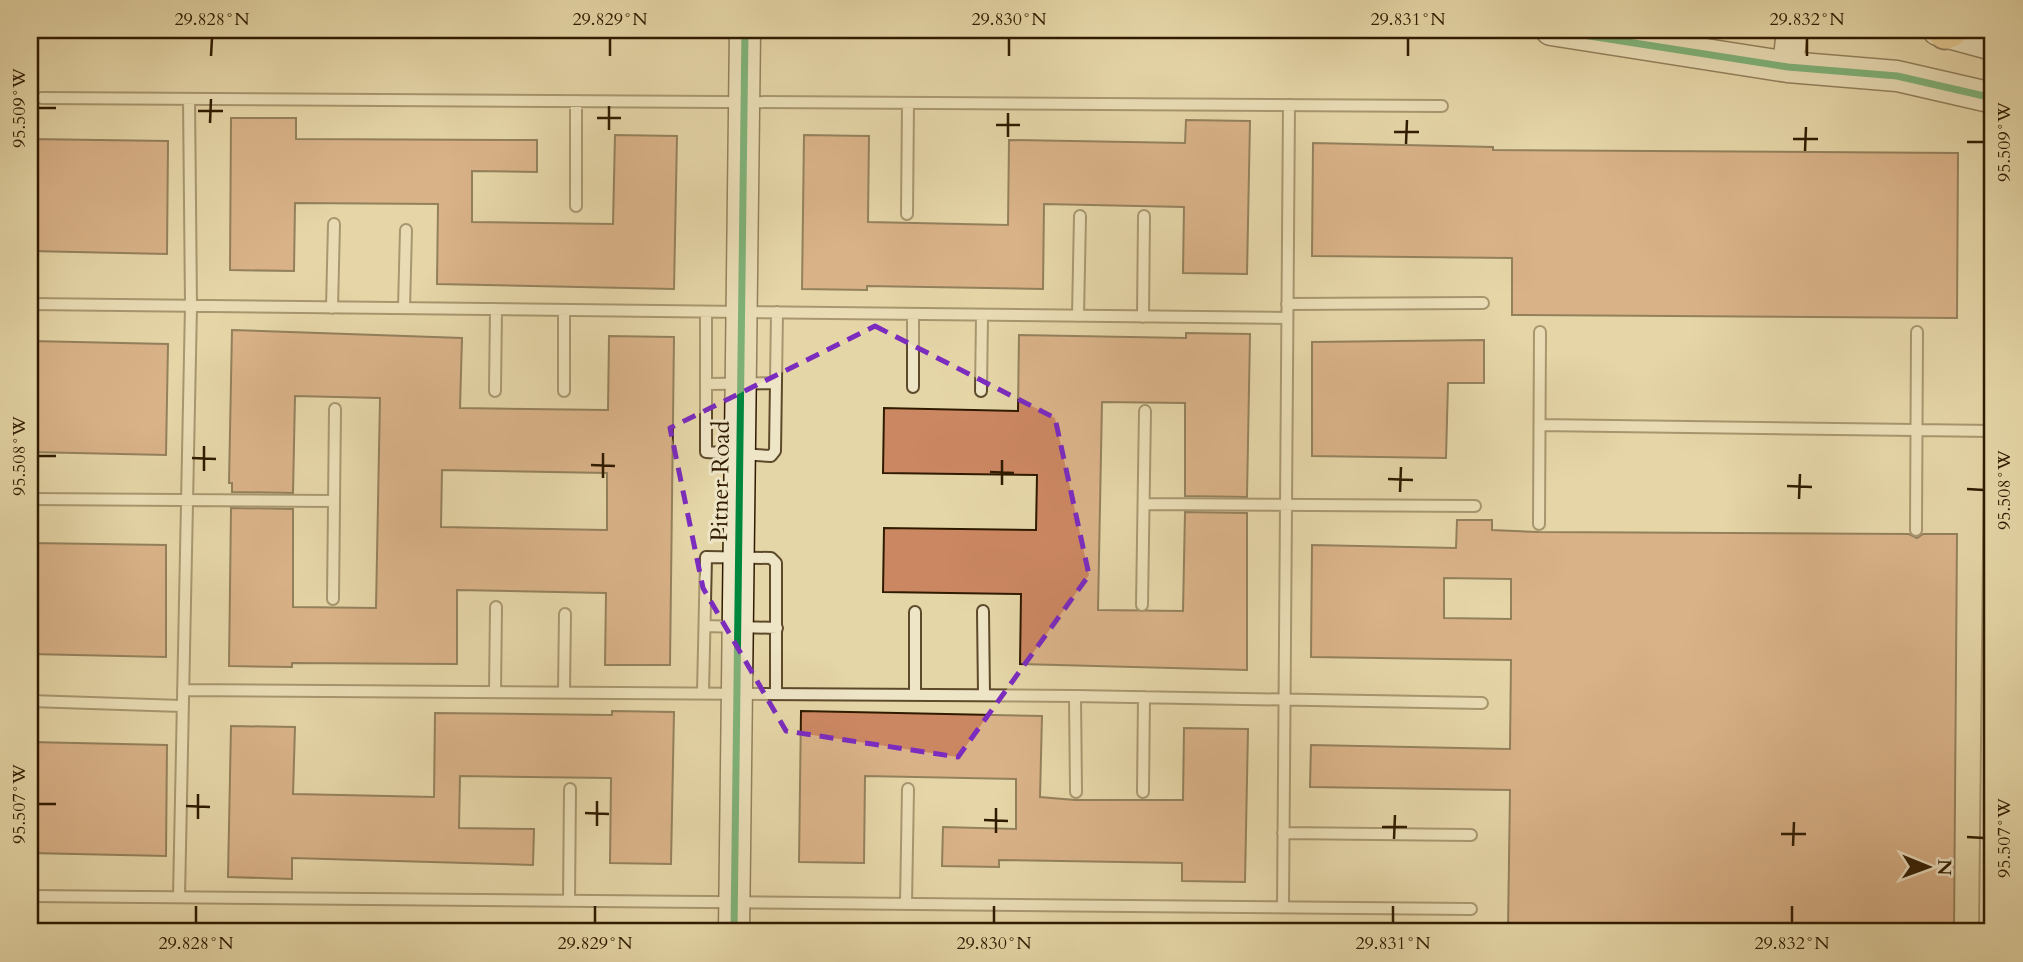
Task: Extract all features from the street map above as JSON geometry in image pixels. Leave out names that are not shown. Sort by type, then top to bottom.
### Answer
[{"type":"street","name":"Pitner Road","points":[[734,932],[745,30]]},
{"type":"street","points":[[1551,30],[1788,67],[1898,76],[1993,98]]},
{"type":"street","points":[[1788,67],[1792,30]]},
{"type":"street","points":[[1945,30],[1993,45]]},
{"type":"lane","points":[[42,98],[1442,106]]},
{"type":"lane","points":[[179,897],[191,306],[189,99]]},
{"type":"lane","points":[[576,101],[576,206]]},
{"type":"lane","points":[[907,214],[908,103]]},
{"type":"lane","points":[[1283,906],[1289,105]]},
{"type":"lane","points":[[1985,932],[1990,747],[1993,173]]},
{"type":"lane","points":[[1078,316],[1080,216]]},
{"type":"lane","points":[[1143,317],[1144,216]]},
{"type":"lane","points":[[332,307],[334,224]]},
{"type":"lane","points":[[404,308],[406,230]]},
{"type":"lane","points":[[1287,304],[1483,303]]},
{"type":"lane","points":[[30,304],[1287,318]]},
{"type":"lane","points":[[495,391],[496,309]]},
{"type":"lane","points":[[564,310],[564,391]]},
{"type":"lane","points":[[706,312],[706,452],[771,456],[775,451],[777,313]]},
{"type":"lane","points":[[913,314],[913,387]]},
{"type":"lane","points":[[981,391],[982,315]]},
{"type":"lane","points":[[1539,524],[1540,332]]},
{"type":"lane","points":[[1916,530],[1917,332]]},
{"type":"lane","points":[[706,384],[776,383]]},
{"type":"lane","points":[[333,599],[335,410]]},
{"type":"lane","points":[[1142,605],[1145,411]]},
{"type":"lane","points":[[1540,425],[1992,431]]},
{"type":"lane","points":[[30,499],[334,501]]},
{"type":"lane","points":[[1144,504],[1475,506]]},
{"type":"lane","points":[[703,692],[706,557],[738,557],[771,558],[776,563],[776,693]]},
{"type":"lane","points":[[495,691],[496,607]]},
{"type":"lane","points":[[983,611],[984,695]]},
{"type":"lane","points":[[915,612],[915,694]]},
{"type":"lane","points":[[564,692],[565,614]]},
{"type":"lane","points":[[705,626],[776,628]]},
{"type":"lane","points":[[183,690],[915,694],[1482,703]]},
{"type":"lane","points":[[1075,696],[1076,792]]},
{"type":"lane","points":[[1143,792],[1144,697]]},
{"type":"lane","points":[[30,701],[182,706]]},
{"type":"lane","points":[[569,900],[570,789]]},
{"type":"lane","points":[[906,903],[908,789]]},
{"type":"lane","points":[[1283,833],[1471,835]]},
{"type":"lane","points":[[30,896],[1471,909]]},
{"type":"highlighted area","points":[[875,326],[1055,418],[1089,575],[958,757],[786,731],[703,588],[670,428]]},
{"type":"building","points":[[231,118],[296,118],[296,139],[537,140],[537,172],[472,171],[472,222],[613,224],[615,135],[677,136],[674,289],[437,284],[438,204],[295,203],[294,271],[230,270]]},
{"type":"building","points":[[1186,120],[1250,121],[1247,274],[1183,273],[1184,207],[1044,204],[1043,289],[867,286],[867,290],[802,289],[804,135],[869,136],[868,222],[1008,225],[1009,140],[1185,143]]},
{"type":"building","points":[[30,139],[168,141],[167,254],[30,251]]},
{"type":"building","points":[[1313,143],[1493,147],[1493,150],[1958,153],[1957,318],[1512,315],[1512,258],[1312,256]]},
{"type":"building","points":[[232,330],[462,338],[460,408],[608,410],[609,336],[674,337],[670,665],[605,665],[606,593],[457,590],[457,664],[292,663],[292,667],[229,666],[231,508],[293,509],[293,607],[376,608],[380,398],[295,396],[293,493],[232,492],[232,483],[229,483]],"holes":[[[442,470],[607,473],[607,530],[441,527]]]},
{"type":"building","points":[[1186,333],[1250,334],[1247,497],[1185,496],[1185,403],[1102,402],[1098,610],[1183,611],[1185,512],[1247,513],[1247,670],[1020,664],[1021,594],[883,592],[884,528],[1036,530],[1037,475],[883,473],[884,408],[1018,411],[1019,335],[1186,338]]},
{"type":"building","points":[[1484,340],[1484,383],[1448,383],[1446,458],[1312,456],[1312,342]]},
{"type":"building","points":[[30,341],[168,344],[166,455],[30,452]]},
{"type":"building","points":[[1457,520],[1492,520],[1492,530],[1538,532],[1909,534],[1917,538],[1923,534],[1957,534],[1954,932],[1508,930],[1510,790],[1310,787],[1311,745],[1510,749],[1511,660],[1311,657],[1312,545],[1456,548]],"holes":[[[1444,578],[1511,579],[1511,619],[1444,618]]]},
{"type":"building","points":[[31,543],[166,545],[166,657],[30,654]]},
{"type":"building","points":[[612,711],[674,712],[671,864],[610,863],[611,778],[460,776],[459,828],[534,829],[533,865],[292,858],[292,879],[228,877],[231,726],[295,727],[293,794],[434,797],[435,713],[612,715]]},
{"type":"building","points":[[801,711],[1042,716],[1040,797],[1075,800],[1183,800],[1184,728],[1248,729],[1245,882],[1182,881],[1182,863],[999,860],[999,867],[942,866],[943,827],[1016,829],[1016,779],[865,776],[864,863],[799,862]]},
{"type":"building","points":[[30,742],[167,745],[166,856],[30,853]]},
{"type":"cycle path","points":[[734,932],[745,30]]},
{"type":"cycle path","points":[[1551,30],[1788,67],[1897,76],[1993,98]]}]
